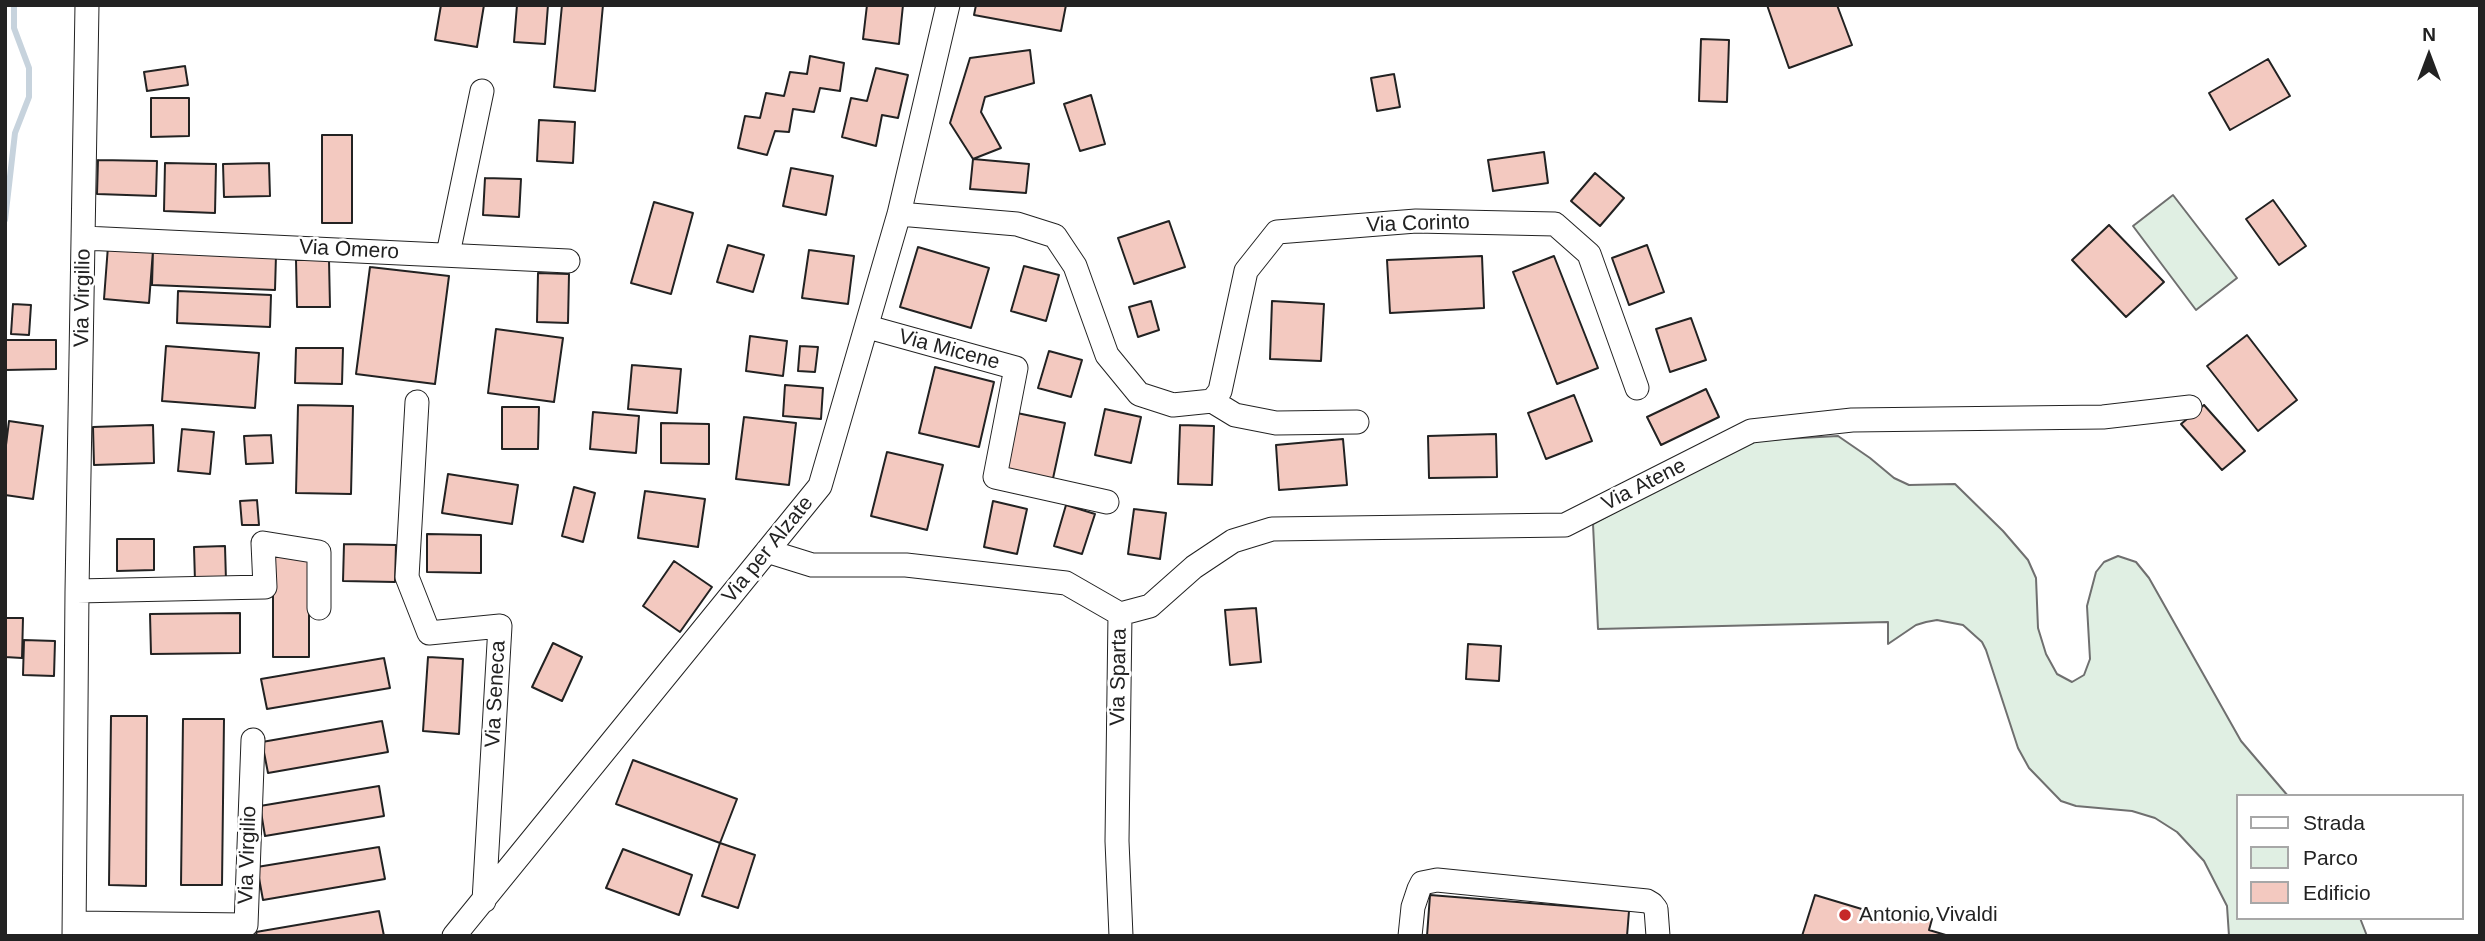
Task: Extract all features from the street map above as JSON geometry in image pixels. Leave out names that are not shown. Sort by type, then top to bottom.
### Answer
[{"type":"street","name":"Via Virgilio","points":[[87,5],[74,929],[246,925],[253,740]]},
{"type":"street","name":"Via per Alzate","points":[[454,936],[820,486],[899,214],[948,5]]},
{"type":"street","points":[[448,254],[482,91]]},
{"type":"street","points":[[899,214],[1017,224],[1055,236],[1075,266],[1107,355],[1139,394],[1173,404],[1212,401],[1235,415],[1276,423],[1357,422]]},
{"type":"street","name":"Via Corinto","points":[[1212,401],[1220,391],[1246,271],[1277,232],[1416,221],[1555,224],[1589,254],[1637,388]]},
{"type":"street","name":"Via Omero","points":[[84,238],[568,261]]},
{"type":"street","name":"Via Micene","points":[[868,327],[1016,368],[995,477],[1107,502]]},
{"type":"street","name":"Via Seneca","points":[[416,402],[407,577],[429,633],[500,626],[484,901]]},
{"type":"street","name":"Via Atene","points":[[1120,614],[1150,606],[1194,567],[1233,541],[1272,529],[1565,525],[1751,431],[1852,420],[2103,416],[2190,407]]},
{"type":"street","points":[[77,592],[265,587],[263,543],[319,552],[319,608]]},
{"type":"street","name":"Via Sparta","points":[[767,551],[812,565],[906,565],[1066,583],[1120,614],[1117,841],[1121,936]]},
{"type":"street","points":[[1410,936],[1413,907],[1422,883],[1437,880],[1647,901],[1656,909],[1658,936]]},
{"type":"green space","points":[[2173,195],[2237,278],[2196,310],[2133,226]]},
{"type":"green space","points":[[1838,436],[1894,478],[1909,485],[1955,484],[2028,560],[2036,578],[2038,628],[2046,654],[2057,674],[2072,682],[2084,675],[2090,659],[2087,606],[2096,572],[2104,562],[2118,556],[2136,562],[2149,578],[2241,741],[2286,794],[2236,794],[2236,920],[2361,920],[2367,936],[2229,936],[2227,906],[2204,861],[2177,832],[2155,818],[2132,811],[2076,806],[2061,801],[2029,768],[2018,748],[1986,650],[1982,642],[1963,625],[1937,620],[1926,622],[1916,625],[1888,644],[1888,622],[1598,629],[1593,524],[1745,441]]},
{"type":"building","points":[[441,5],[484,5],[477,47],[435,40]]},
{"type":"building","points":[[517,5],[548,5],[545,44],[514,42]]},
{"type":"building","points":[[562,5],[603,5],[595,91],[554,87]]},
{"type":"building","points":[[867,5],[903,5],[899,44],[863,39]]},
{"type":"building","points":[[976,5],[1066,5],[1061,31],[974,15]]},
{"type":"building","points":[[1767,5],[1837,5],[1852,45],[1789,68]]},
{"type":"building","points":[[1701,39],[1729,40],[1727,102],[1699,101]]},
{"type":"building","points":[[1030,50],[1034,83],[985,97],[981,112],[1001,148],[973,159],[950,123],[970,58]]},
{"type":"building","points":[[810,56],[844,63],[840,91],[820,88],[814,112],[793,109],[789,132],[775,131],[767,155],[738,148],[745,116],[760,118],[766,93],[784,96],[790,72],[807,74]]},
{"type":"building","points":[[2268,59],[2290,96],[2230,130],[2209,93]]},
{"type":"building","points":[[185,66],[188,85],[147,91],[144,72]]},
{"type":"building","points":[[876,68],[908,75],[898,118],[882,115],[876,146],[842,137],[851,98],[867,101]]},
{"type":"building","points":[[1394,74],[1400,107],[1377,111],[1371,78]]},
{"type":"building","points":[[1091,95],[1105,144],[1080,151],[1064,104]]},
{"type":"building","points":[[151,98],[189,98],[189,136],[151,137]]},
{"type":"building","points":[[539,120],[575,122],[573,163],[537,161]]},
{"type":"building","points":[[322,135],[352,135],[352,223],[322,223]]},
{"type":"building","points":[[1544,152],[1548,183],[1493,191],[1488,160]]},
{"type":"building","points":[[973,159],[1029,164],[1026,193],[970,189]]},
{"type":"building","points":[[98,160],[157,161],[156,196],[97,194]]},
{"type":"building","points":[[165,163],[216,164],[215,213],[164,211]]},
{"type":"building","points":[[269,163],[270,196],[224,197],[223,164]]},
{"type":"building","points":[[791,168],[833,176],[826,215],[783,206]]},
{"type":"building","points":[[1595,173],[1624,198],[1600,226],[1571,201]]},
{"type":"building","points":[[485,178],[521,179],[519,217],[483,215]]},
{"type":"building","points":[[2273,200],[2306,246],[2279,265],[2246,219]]},
{"type":"building","points":[[654,202],[693,213],[671,294],[631,283]]},
{"type":"building","points":[[1169,221],[1185,267],[1134,284],[1118,238]]},
{"type":"building","points":[[2109,225],[2164,282],[2126,317],[2072,260]]},
{"type":"building","points":[[728,245],[764,255],[753,292],[717,282]]},
{"type":"building","points":[[1647,245],[1664,292],[1629,305],[1612,258]]},
{"type":"building","points":[[108,246],[153,250],[149,303],[104,299]]},
{"type":"building","points":[[918,247],[989,268],[971,328],[900,307]]},
{"type":"building","points":[[153,250],[276,255],[275,290],[152,285]]},
{"type":"building","points":[[809,250],[854,256],[848,304],[802,298]]},
{"type":"building","points":[[1482,256],[1484,308],[1390,313],[1387,260]]},
{"type":"building","points":[[1554,256],[1598,368],[1557,384],[1513,272]]},
{"type":"building","points":[[296,260],[329,260],[330,307],[297,307]]},
{"type":"building","points":[[1024,266],[1059,275],[1046,321],[1011,311]]},
{"type":"building","points":[[370,267],[449,276],[435,384],[356,374]]},
{"type":"building","points":[[538,273],[569,274],[568,323],[537,322]]},
{"type":"building","points":[[178,291],[271,295],[270,327],[177,323]]},
{"type":"building","points":[[1151,301],[1159,330],[1138,337],[1129,307]]},
{"type":"building","points":[[1272,301],[1324,304],[1321,361],[1270,359]]},
{"type":"building","points":[[13,304],[31,305],[29,335],[11,334]]},
{"type":"building","points":[[1691,318],[1706,360],[1670,372],[1656,329]]},
{"type":"building","points":[[496,329],[563,338],[554,402],[488,393]]},
{"type":"building","points":[[2247,335],[2297,400],[2258,431],[2207,366]]},
{"type":"building","points":[[750,336],[787,341],[783,376],[746,371]]},
{"type":"building","points":[[5,340],[56,340],[56,369],[5,370]]},
{"type":"building","points":[[166,346],[259,353],[255,408],[162,401]]},
{"type":"building","points":[[800,346],[818,347],[815,372],[798,371]]},
{"type":"building","points":[[296,348],[343,348],[342,384],[295,383]]},
{"type":"building","points":[[1049,351],[1082,360],[1071,397],[1038,388]]},
{"type":"building","points":[[632,365],[681,369],[677,413],[628,409]]},
{"type":"building","points":[[935,367],[994,382],[979,447],[919,433]]},
{"type":"building","points":[[785,385],[823,388],[821,419],[783,416]]},
{"type":"building","points":[[1706,389],[1719,417],[1661,445],[1647,417]]},
{"type":"building","points":[[1574,395],[1592,441],[1546,459],[1528,413]]},
{"type":"building","points":[[298,405],[353,406],[351,494],[296,493]]},
{"type":"building","points":[[2204,405],[2245,451],[2222,470],[2181,424]]},
{"type":"building","points":[[502,407],[539,407],[538,449],[502,449]]},
{"type":"building","points":[[1105,409],[1141,417],[1131,463],[1095,455]]},
{"type":"building","points":[[593,412],[639,416],[636,453],[590,449]]},
{"type":"building","points":[[1017,413],[1065,423],[1052,483],[1004,472]]},
{"type":"building","points":[[744,417],[796,423],[789,485],[736,479]]},
{"type":"building","points":[[9,421],[43,426],[33,499],[5,495],[5,453]]},
{"type":"building","points":[[661,423],[709,424],[709,464],[661,463]]},
{"type":"building","points":[[153,425],[154,463],[94,465],[93,427]]},
{"type":"building","points":[[1180,425],[1214,426],[1212,485],[1178,484]]},
{"type":"building","points":[[182,429],[214,432],[210,474],[178,471]]},
{"type":"building","points":[[1496,434],[1497,477],[1429,478],[1428,436]]},
{"type":"building","points":[[271,435],[273,463],[246,464],[244,436]]},
{"type":"building","points":[[1343,439],[1347,485],[1279,490],[1276,445]]},
{"type":"building","points":[[887,452],[943,465],[927,530],[871,516]]},
{"type":"building","points":[[448,474],[518,485],[512,524],[442,513]]},
{"type":"building","points":[[574,487],[595,493],[583,542],[562,536]]},
{"type":"building","points":[[645,491],[705,499],[698,547],[638,538]]},
{"type":"building","points":[[257,500],[259,525],[242,525],[240,501]]},
{"type":"building","points":[[993,501],[1027,509],[1017,554],[984,547]]},
{"type":"building","points":[[1066,505],[1095,514],[1082,554],[1054,546]]},
{"type":"building","points":[[1134,509],[1166,513],[1160,559],[1128,554]]},
{"type":"building","points":[[427,534],[481,535],[481,573],[427,572]]},
{"type":"building","points":[[117,539],[154,539],[154,570],[117,571]]},
{"type":"building","points":[[344,544],[396,545],[395,582],[343,581]]},
{"type":"building","points":[[225,546],[226,581],[195,582],[194,547]]},
{"type":"building","points":[[273,557],[309,557],[309,657],[273,657]]},
{"type":"building","points":[[674,561],[712,587],[680,632],[643,606]]},
{"type":"building","points":[[1256,608],[1261,662],[1230,665],[1225,610]]},
{"type":"building","points":[[240,613],[240,653],[151,654],[150,614]]},
{"type":"building","points":[[5,618],[23,618],[22,658],[5,657]]},
{"type":"building","points":[[24,640],[55,641],[54,676],[23,675]]},
{"type":"building","points":[[553,643],[582,657],[562,701],[532,687]]},
{"type":"building","points":[[1468,644],[1501,646],[1499,681],[1466,679]]},
{"type":"building","points":[[428,657],[463,659],[459,734],[423,731]]},
{"type":"building","points":[[384,658],[390,688],[267,709],[261,679]]},
{"type":"building","points":[[111,716],[147,716],[146,886],[109,885]]},
{"type":"building","points":[[183,719],[224,719],[222,885],[181,885]]},
{"type":"building","points":[[382,721],[388,752],[268,773],[262,742]]},
{"type":"building","points":[[633,760],[737,799],[720,843],[616,804]]},
{"type":"building","points":[[379,786],[384,816],[265,836],[260,806]]},
{"type":"building","points":[[720,843],[755,855],[738,908],[702,896]]},
{"type":"building","points":[[379,847],[385,879],[263,900],[257,867]]},
{"type":"building","points":[[623,849],[692,875],[679,915],[606,888]]},
{"type":"building","points":[[1430,895],[1629,911],[1627,936],[1427,936]]},
{"type":"building","name":"Antonio Vivaldi","points":[[1815,895],[1905,922],[1908,911],[1932,919],[1929,930],[1949,936],[1802,936]]},
{"type":"building","points":[[379,911],[384,936],[257,936],[256,932]]},
{"type":"waterway","points":[[5,220],[15,133],[29,97],[29,68],[14,28],[14,5]]},
{"type":"place","name":"Antonio Vivaldi","points":[[1845,915]]}]
